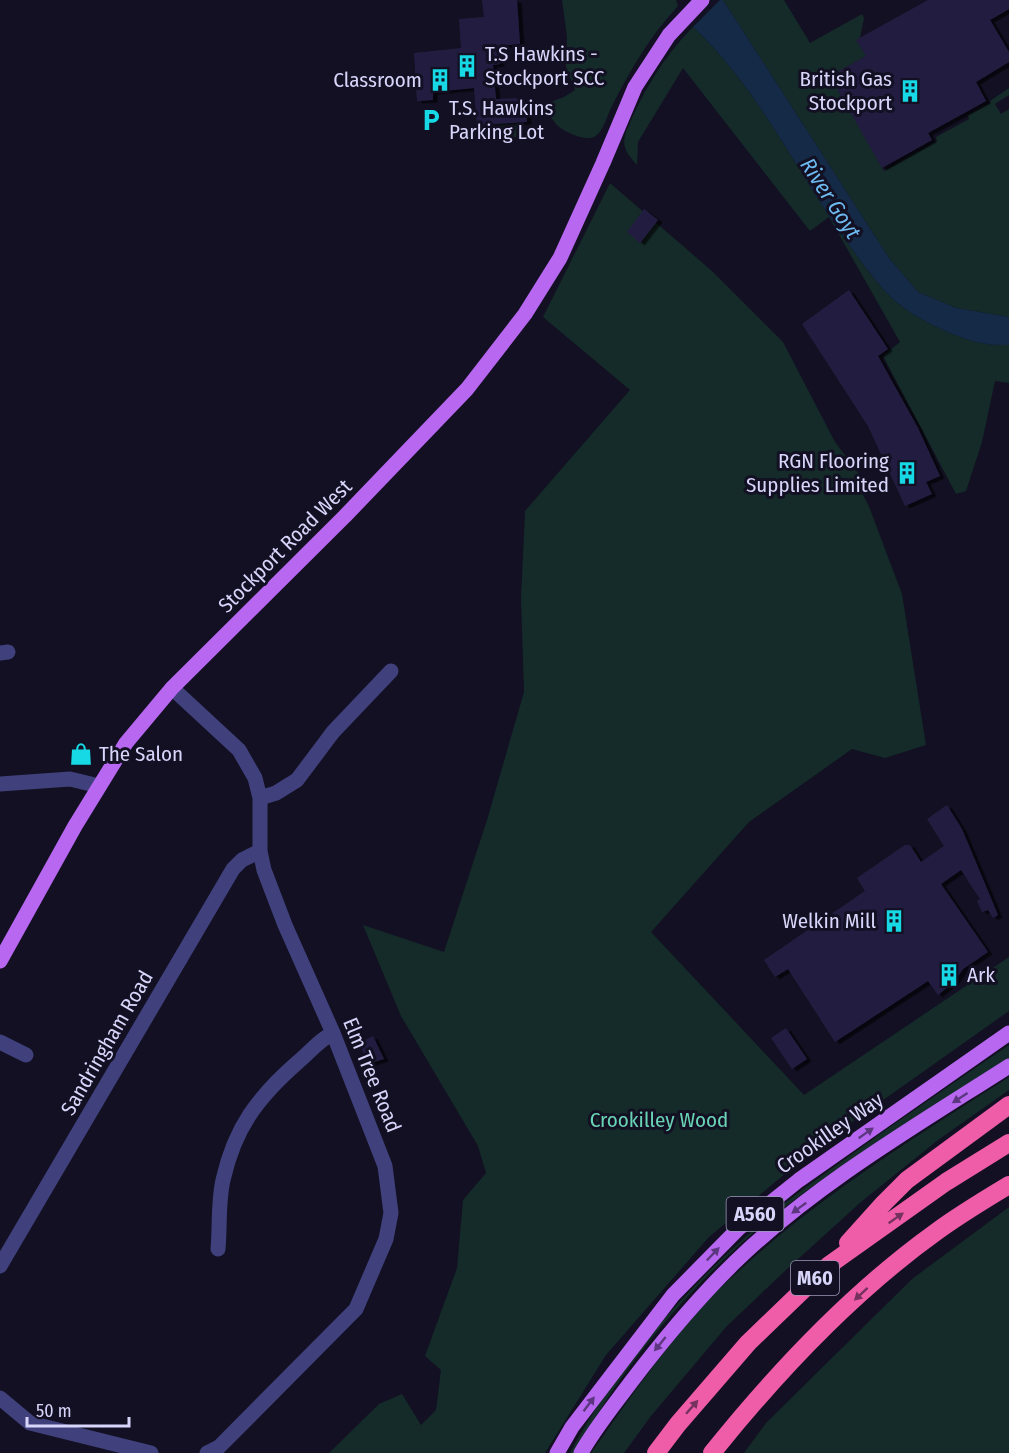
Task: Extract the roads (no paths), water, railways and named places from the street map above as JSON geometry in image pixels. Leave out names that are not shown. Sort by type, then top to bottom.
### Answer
[{"type":"highway","name":"M60","points":[[656,1453],[748,1343],[829,1265],[907,1180],[1009,1105]]},
{"type":"highway","name":"M60","points":[[829,1265],[946,1182],[1009,1143]]},
{"type":"highway","name":"M60","points":[[711,1453],[749,1406],[815,1337],[888,1269],[935,1232],[1009,1185]]},
{"type":"main road","name":"Stockport Road West","points":[[0,961],[99,786],[126,743],[172,688],[345,516],[467,389],[525,314],[560,258],[635,87],[658,50],[702,0]]},
{"type":"main road","name":"Crookilley Way","points":[[558,1453],[572,1427],[672,1295],[738,1228],[799,1180],[1009,1033]]},
{"type":"main road","name":"Crookilley Way","points":[[581,1453],[657,1348],[735,1261],[786,1217],[875,1152],[1009,1066]]},
{"type":"street","points":[[260,798],[276,793],[297,780],[333,732],[392,671]]},
{"type":"street","name":"Elm Tree Road","points":[[172,688],[239,750],[255,778],[260,798],[260,851],[269,887],[333,1033],[386,1166],[391,1213],[386,1239],[356,1309],[219,1447],[207,1453]]},
{"type":"street","points":[[0,784],[70,779],[99,786]]},
{"type":"street","name":"Sandringham Road","points":[[0,1266],[233,869],[242,860],[260,851]]},
{"type":"street","points":[[218,1249],[223,1182],[241,1129],[256,1104],[275,1082],[322,1039],[333,1033]]},
{"type":"street","points":[[0,1042],[26,1055]]},
{"type":"street","points":[[0,1398],[30,1423],[151,1453]]},
{"type":"water","name":"River Goyt","points":[[720,0],[723,0],[889,258],[918,292],[956,308],[1009,317],[1009,345],[989,344],[959,337],[934,326],[901,306],[874,279],[828,215],[757,103],[716,51],[693,27]]},
{"type":"place","name":"T.S Hawkins - Stockport SCC","points":[[467,66]]},
{"type":"place","name":"Classroom","points":[[440,80]]},
{"type":"place","name":"British Gas Stockport","points":[[910,91]]},
{"type":"place","name":"T.S. Hawkins Parking Lot","points":[[431,120]]},
{"type":"place","name":"RGN Flooring Supplies Limited","points":[[907,473]]},
{"type":"place","name":"The Salon","points":[[81,754]]},
{"type":"place","name":"Welkin Mill","points":[[894,921]]},
{"type":"place","name":"Ark","points":[[949,975]]},
{"type":"park label","name":"Crookilley Wood","points":[[659,1120]]}]
